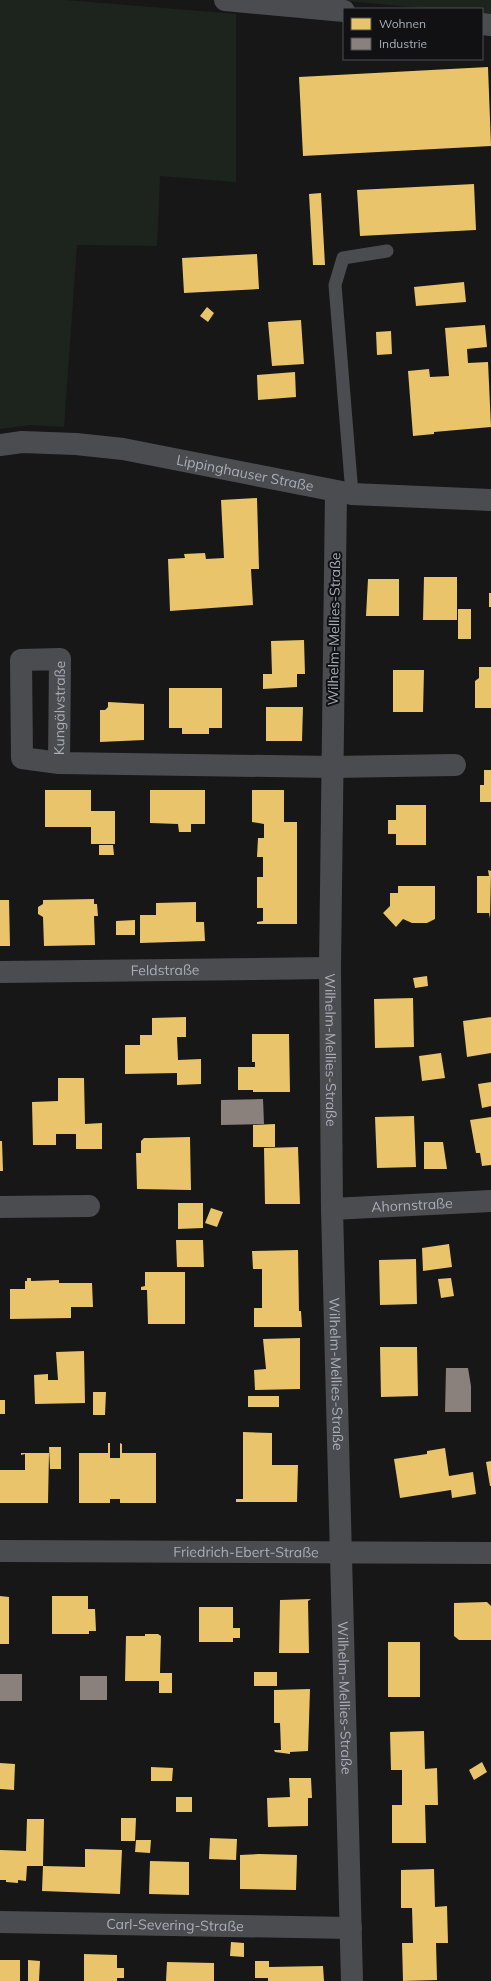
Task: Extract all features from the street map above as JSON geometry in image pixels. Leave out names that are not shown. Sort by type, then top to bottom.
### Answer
[{"type":"street","points":[[224,0],[343,11]]},
{"type":"street","name":"Lippinghauser Straße","points":[[0,445],[22,442],[76,444],[123,449],[344,493],[491,500]]},
{"type":"street","name":"Wilhelm-Mellies-Straße","points":[[344,493],[332,767],[330,968],[332,1209],[352,1981]]},
{"type":"street","name":"Kungälvstraße","points":[[59,763],[60,660],[21,660],[22,758],[59,763],[332,767]]},
{"type":"street","points":[[332,767],[455,765]]},
{"type":"street","name":"Feldstraße","points":[[0,972],[330,968]]},
{"type":"street","name":"Ahornstraße","points":[[332,1209],[491,1201]]},
{"type":"street","points":[[0,1207],[90,1206]]},
{"type":"street","name":"Friedrich-Ebert-Straße","points":[[0,1551],[341,1551],[491,1553]]},
{"type":"street","name":"Carl-Severing-Straße","points":[[0,1922],[351,1928]]},
{"type":"lane","points":[[344,493],[335,285],[343,258],[387,251]]},
{"type":"shaded area","points":[[0,0],[66,0],[236,14],[236,182],[160,176],[157,246],[77,245],[64,427],[30,425],[0,429]]},
{"type":"shaded area","points":[[338,0],[491,0],[491,15],[483,14],[483,8],[421,8]]},
{"type":"building: Wohnen","points":[[488,67],[491,146],[303,156],[299,77]]},
{"type":"building: Wohnen","points":[[474,184],[476,230],[360,236],[357,190]]},
{"type":"building: Wohnen","points":[[321,193],[325,265],[313,265],[309,194]]},
{"type":"building: Wohnen","points":[[257,254],[259,289],[184,293],[182,258]]},
{"type":"building: Wohnen","points":[[464,282],[466,302],[416,306],[414,287]]},
{"type":"building: Wohnen","points":[[207,307],[214,313],[208,322],[200,316]]},
{"type":"building: Wohnen","points":[[301,320],[304,364],[272,366],[268,322]]},
{"type":"building: Wohnen","points":[[485,325],[487,347],[467,349],[468,363],[488,362],[491,427],[434,432],[434,434],[413,436],[408,371],[429,369],[430,377],[449,376],[445,328]]},
{"type":"building: Wohnen","points":[[391,331],[392,354],[377,355],[376,332]]},
{"type":"building: Wohnen","points":[[295,372],[296,397],[258,400],[257,375]]},
{"type":"building: Wohnen","points":[[257,498],[259,569],[251,569],[253,605],[170,611],[168,559],[185,558],[184,554],[205,553],[206,559],[224,558],[221,500]]},
{"type":"building: Wohnen","points":[[424,577],[457,577],[457,620],[423,620]]},
{"type":"building: Wohnen","points":[[368,579],[399,579],[399,616],[366,616]]},
{"type":"building: Wohnen","points":[[489,593],[491,593],[491,607],[489,607]]},
{"type":"building: Wohnen","points":[[458,609],[471,609],[471,639],[458,639]]},
{"type":"building: Wohnen","points":[[304,640],[305,674],[297,674],[297,687],[263,689],[263,674],[272,674],[271,641]]},
{"type":"building: Wohnen","points":[[479,667],[491,667],[491,708],[475,708],[475,681],[479,678]]},
{"type":"building: Wohnen","points":[[393,670],[424,670],[423,712],[393,712]]},
{"type":"building: Wohnen","points":[[169,688],[222,688],[222,728],[209,728],[209,734],[182,734],[182,728],[169,728]]},
{"type":"building: Wohnen","points":[[108,702],[144,704],[144,740],[100,742],[100,710],[105,710],[108,707]]},
{"type":"building: Wohnen","points":[[266,707],[303,707],[302,741],[266,741]]},
{"type":"building: Wohnen","points":[[484,770],[491,770],[491,802],[480,802],[480,785],[484,785]]},
{"type":"building: Wohnen","points":[[45,790],[91,790],[91,811],[115,811],[115,844],[91,844],[91,827],[45,827]]},
{"type":"building: Wohnen","points":[[150,790],[205,790],[205,824],[191,824],[191,832],[179,832],[178,824],[150,823]]},
{"type":"building: Wohnen","points":[[252,790],[284,790],[284,822],[297,822],[297,924],[257,924],[257,922],[263,921],[263,908],[257,908],[257,877],[263,877],[263,857],[257,857],[258,838],[264,838],[264,824],[252,822]]},
{"type":"building: Wohnen","points":[[396,805],[426,805],[426,845],[396,845],[396,834],[388,834],[388,820],[396,820]]},
{"type":"building: Wohnen","points":[[99,845],[113,845],[114,855],[99,855]]},
{"type":"building: Wohnen","points":[[488,870],[491,871],[490,919],[489,913],[477,913],[477,876],[489,876]]},
{"type":"building: Wohnen","points":[[398,886],[435,886],[435,919],[427,923],[412,923],[403,919],[396,927],[383,913],[390,906],[390,893],[398,893]]},
{"type":"building: Wohnen","points":[[94,899],[94,904],[97,904],[98,916],[94,916],[95,945],[44,946],[43,917],[38,914],[38,907],[43,904],[43,900]]},
{"type":"building: Wohnen","points":[[0,900],[9,900],[10,946],[0,946]]},
{"type":"building: Wohnen","points":[[196,902],[196,922],[204,922],[205,941],[140,943],[140,915],[156,915],[156,903]]},
{"type":"building: Wohnen","points":[[135,920],[135,935],[116,935],[116,921]]},
{"type":"building: Wohnen","points":[[427,976],[428,986],[415,988],[413,978]]},
{"type":"building: Wohnen","points":[[413,998],[414,1047],[375,1048],[374,999]]},
{"type":"building: Wohnen","points":[[186,1017],[186,1037],[177,1037],[178,1060],[201,1059],[201,1084],[177,1085],[177,1073],[125,1074],[125,1045],[140,1045],[140,1035],[152,1035],[152,1018]]},
{"type":"building: Wohnen","points":[[491,1017],[491,1053],[467,1057],[463,1021]]},
{"type":"building: Wohnen","points":[[252,1034],[289,1034],[290,1092],[253,1092],[253,1090],[238,1090],[238,1067],[255,1067],[255,1062],[252,1062]]},
{"type":"building: Wohnen","points":[[441,1053],[445,1078],[422,1081],[419,1056]]},
{"type":"building: Wohnen","points":[[58,1078],[84,1078],[85,1124],[102,1123],[102,1149],[76,1149],[76,1134],[56,1134],[56,1145],[33,1145],[32,1102],[58,1101]]},
{"type":"building: Wohnen","points":[[491,1082],[491,1106],[482,1108],[478,1084]]},
{"type":"building: Wohnen","points":[[414,1116],[416,1167],[377,1168],[375,1117]]},
{"type":"building: Wohnen","points":[[491,1117],[491,1165],[482,1166],[480,1153],[476,1153],[470,1120]]},
{"type":"building: Wohnen","points":[[275,1124],[275,1147],[253,1147],[253,1125]]},
{"type":"building: Wohnen","points":[[190,1137],[191,1190],[137,1189],[136,1153],[141,1153],[141,1141],[144,1138]]},
{"type":"building: Wohnen","points":[[0,1141],[2,1141],[3,1171],[0,1171]]},
{"type":"building: Wohnen","points":[[424,1142],[443,1142],[447,1169],[424,1169]]},
{"type":"building: Wohnen","points":[[298,1147],[300,1204],[265,1204],[264,1148]]},
{"type":"building: Wohnen","points":[[178,1203],[203,1203],[203,1228],[178,1229]]},
{"type":"building: Wohnen","points":[[211,1208],[223,1212],[217,1227],[205,1223]]},
{"type":"building: Wohnen","points":[[176,1240],[203,1240],[204,1267],[177,1267]]},
{"type":"building: Wohnen","points":[[449,1244],[452,1267],[423,1271],[422,1248]]},
{"type":"building: Wohnen","points":[[298,1250],[299,1311],[301,1311],[302,1327],[254,1327],[254,1308],[262,1308],[262,1269],[253,1269],[252,1251]]},
{"type":"building: Wohnen","points":[[416,1259],[417,1304],[380,1305],[379,1260]]},
{"type":"building: Wohnen","points":[[145,1272],[185,1272],[185,1324],[148,1324],[147,1290],[141,1290],[141,1287],[145,1286]]},
{"type":"building: Wohnen","points":[[27,1278],[31,1278],[31,1281],[59,1280],[59,1283],[92,1283],[93,1307],[71,1307],[71,1318],[10,1319],[10,1289],[25,1289],[25,1281],[27,1281]]},
{"type":"building: Wohnen","points":[[451,1278],[454,1296],[441,1298],[438,1279]]},
{"type":"building: Wohnen","points":[[300,1338],[300,1389],[255,1390],[254,1370],[266,1369],[263,1339]]},
{"type":"building: Wohnen","points":[[380,1347],[417,1347],[418,1396],[381,1397]]},
{"type":"building: Wohnen","points":[[84,1351],[85,1403],[35,1404],[34,1375],[48,1374],[48,1380],[58,1380],[56,1352]]},
{"type":"building: Wohnen","points":[[93,1392],[106,1392],[105,1415],[93,1415]]},
{"type":"building: Wohnen","points":[[248,1396],[279,1396],[279,1407],[248,1407]]},
{"type":"building: Wohnen","points":[[0,1400],[5,1400],[5,1414],[0,1414]]},
{"type":"building: Wohnen","points":[[243,1432],[272,1433],[272,1465],[298,1465],[297,1502],[236,1502],[236,1499],[243,1499]]},
{"type":"building: Wohnen","points":[[108,1443],[110,1443],[110,1458],[120,1458],[120,1443],[122,1444],[122,1453],[156,1453],[156,1503],[120,1503],[120,1499],[110,1499],[110,1503],[79,1503],[79,1453],[108,1453]]},
{"type":"building: Wohnen","points":[[49,1447],[61,1447],[61,1469],[50,1469]]},
{"type":"building: Wohnen","points":[[445,1448],[449,1476],[473,1472],[476,1494],[452,1498],[451,1490],[400,1498],[394,1459],[427,1454],[427,1451]]},
{"type":"building: Wohnen","points":[[21,1453],[49,1453],[48,1503],[0,1503],[0,1470],[25,1470],[25,1454],[21,1455]]},
{"type":"building: Wohnen","points":[[491,1461],[491,1486],[490,1486],[486,1462]]},
{"type":"building: Wohnen","points":[[0,1596],[9,1597],[9,1644],[0,1644]]},
{"type":"building: Wohnen","points":[[52,1596],[88,1596],[88,1609],[95,1609],[96,1631],[89,1631],[89,1634],[52,1634]]},
{"type":"building: Wohnen","points":[[311,1599],[308,1601],[309,1653],[279,1653],[280,1600]]},
{"type":"building: Wohnen","points":[[487,1602],[491,1606],[491,1640],[459,1640],[454,1636],[454,1603]]},
{"type":"building: Wohnen","points":[[199,1607],[233,1607],[233,1628],[240,1628],[240,1638],[233,1638],[233,1642],[199,1642]]},
{"type":"building: Wohnen","points":[[145,1634],[158,1634],[161,1636],[160,1673],[172,1673],[172,1693],[159,1693],[159,1681],[125,1681],[126,1636],[145,1636]]},
{"type":"building: Wohnen","points":[[388,1642],[420,1642],[420,1697],[388,1697]]},
{"type":"building: Wohnen","points":[[254,1672],[277,1672],[277,1686],[254,1686]]},
{"type":"building: Wohnen","points":[[310,1689],[308,1751],[290,1752],[290,1754],[275,1752],[274,1750],[281,1750],[280,1723],[274,1723],[274,1690]]},
{"type":"building: Wohnen","points":[[424,1731],[425,1769],[437,1768],[438,1805],[425,1805],[426,1843],[392,1843],[392,1805],[402,1805],[402,1770],[391,1770],[390,1732]]},
{"type":"building: Wohnen","points":[[482,1762],[487,1772],[474,1780],[469,1770]]},
{"type":"building: Wohnen","points":[[0,1763],[15,1764],[14,1790],[0,1789]]},
{"type":"building: Wohnen","points":[[151,1767],[173,1768],[172,1781],[151,1781]]},
{"type":"building: Wohnen","points":[[289,1778],[311,1778],[312,1798],[308,1798],[308,1826],[268,1827],[267,1798],[290,1797]]},
{"type":"building: Wohnen","points":[[176,1797],[192,1797],[192,1812],[176,1812]]},
{"type":"building: Wohnen","points":[[121,1818],[136,1818],[135,1841],[121,1841]]},
{"type":"building: Wohnen","points":[[27,1819],[44,1819],[43,1866],[27,1866],[26,1881],[18,1880],[18,1883],[0,1880],[0,1850],[26,1851]]},
{"type":"building: Wohnen","points":[[210,1838],[237,1839],[236,1860],[209,1859]]},
{"type":"building: Wohnen","points":[[136,1840],[151,1840],[150,1853],[135,1852]]},
{"type":"building: Wohnen","points":[[85,1849],[122,1850],[120,1894],[42,1891],[43,1866],[85,1867]]},
{"type":"building: Wohnen","points":[[240,1855],[297,1855],[296,1890],[240,1889]]},
{"type":"building: Wohnen","points":[[150,1861],[189,1862],[189,1895],[149,1894]]},
{"type":"building: Wohnen","points":[[434,1869],[435,1907],[447,1906],[448,1943],[436,1943],[437,1980],[403,1981],[402,1943],[413,1943],[412,1908],[401,1908],[401,1870]]},
{"type":"building: Wohnen","points":[[231,1942],[244,1943],[244,1957],[230,1956]]},
{"type":"building: Wohnen","points":[[84,1954],[117,1955],[117,1968],[124,1968],[124,1978],[117,1978],[117,1981],[84,1981]]},
{"type":"building: Wohnen","points":[[0,1960],[20,1960],[20,1981],[0,1981]]},
{"type":"building: Wohnen","points":[[28,1960],[40,1961],[39,1981],[28,1981]]},
{"type":"building: Wohnen","points":[[255,1961],[269,1961],[269,1967],[323,1966],[324,1981],[268,1981],[268,1978],[255,1978]]},
{"type":"building: Wohnen","points":[[167,1962],[214,1963],[214,1981],[166,1981]]},
{"type":"building: Industrie","points":[[263,1099],[264,1124],[221,1125],[221,1100]]},
{"type":"building: Industrie","points":[[446,1368],[468,1368],[471,1386],[471,1412],[445,1412]]},
{"type":"building: Industrie","points":[[0,1674],[22,1674],[22,1701],[0,1701]]},
{"type":"building: Industrie","points":[[80,1676],[107,1676],[107,1700],[80,1700]]}]
